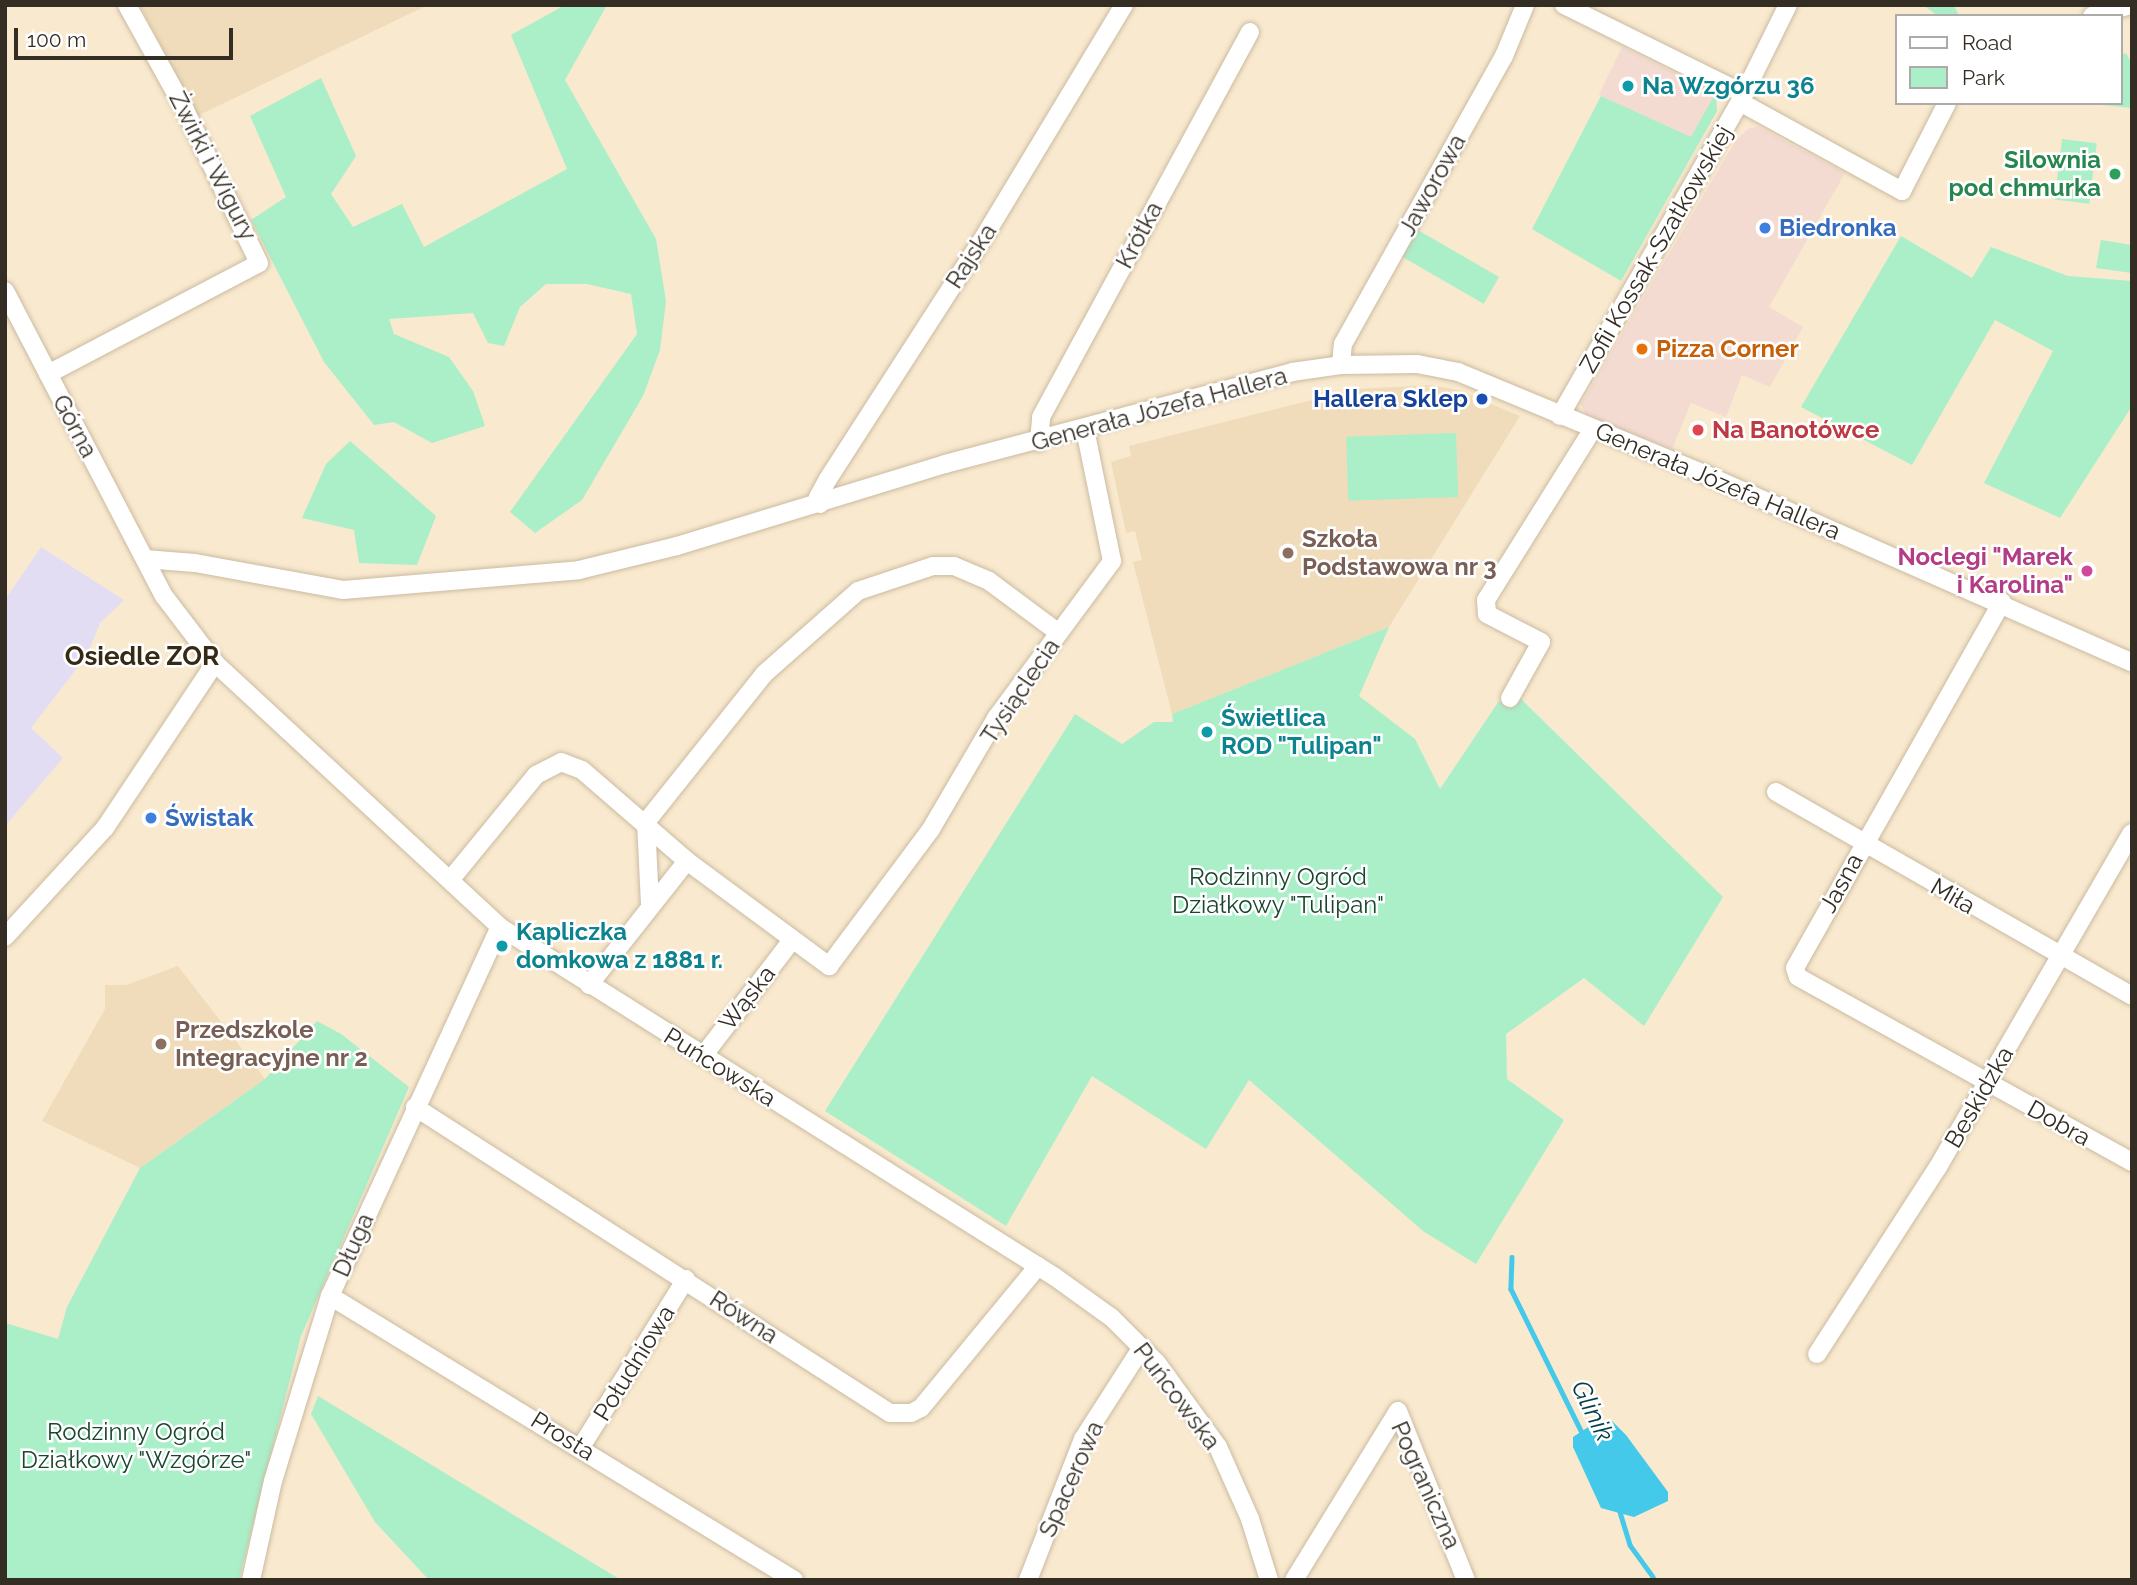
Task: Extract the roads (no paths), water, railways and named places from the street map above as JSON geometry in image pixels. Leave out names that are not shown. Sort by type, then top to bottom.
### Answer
[{"type":"street","name":"Żwirki i Wigury","points":[[48,374],[259,263],[197,133],[127,5]]},
{"type":"street","name":"Rajska","points":[[820,504],[818,496],[828,479],[981,242],[1124,5]]},
{"type":"street","name":"Jaworowa","points":[[1341,365],[1343,344],[1504,56],[1525,5]]},
{"type":"street","points":[[1564,5],[1742,98],[1902,191],[1946,105]]},
{"type":"street","name":"Zofii Kossak-Szatkowskiej","points":[[1560,416],[1742,98],[1788,5]]},
{"type":"street","points":[[2099,14],[2132,5]]},
{"type":"street","name":"Krótka","points":[[1040,442],[1041,417],[1250,32]]},
{"type":"street","name":"Górna","points":[[5,291],[145,559]]},
{"type":"street","name":"Generała Józefa Hallera","points":[[145,559],[195,563],[328,589],[363,590],[579,570],[820,504],[945,464],[1040,442],[1292,372],[1341,365],[1436,367],[1593,429],[2002,602],[2132,663]]},
{"type":"street","points":[[1510,698],[1541,642],[1487,614],[1486,600],[1593,429]]},
{"type":"street","name":"Tysiąclecia","points":[[792,940],[829,966],[931,829],[970,770],[996,718],[1112,561],[1084,430]]},
{"type":"street","name":"Puńcowska","points":[[145,559],[185,627],[215,663],[500,927],[1038,1266],[1112,1318],[1142,1347],[1218,1447],[1269,1580]]},
{"type":"street","points":[[650,904],[646,822],[764,674],[858,591],[933,566],[954,566],[989,582],[1059,633]]},
{"type":"street","name":"Jasna","points":[[1987,1083],[1796,974],[1798,961],[2002,602]]},
{"type":"street","points":[[5,937],[105,828],[215,663]]},
{"type":"street","points":[[450,879],[536,775],[561,762],[582,770],[646,822],[687,861],[792,940]]},
{"type":"street","name":"Miła","points":[[1776,792],[2061,958],[2132,996]]},
{"type":"street","name":"Beskidzka","points":[[1817,1354],[1938,1167],[2132,833]]},
{"type":"street","points":[[589,985],[650,904],[687,861]]},
{"type":"street","name":"Długa","points":[[251,1580],[282,1446],[330,1296],[500,927]]},
{"type":"street","name":"Wąska","points":[[703,1056],[792,940]]},
{"type":"street","name":"Dobra","points":[[1987,1083],[2132,1162]]},
{"type":"street","name":"Równa","points":[[415,1107],[899,1415],[921,1408],[1038,1266]]},
{"type":"street","name":"Południowa","points":[[581,1447],[687,1279]]},
{"type":"street","name":"Prosta","points":[[330,1296],[581,1447],[794,1580]]},
{"type":"street","name":"Spacerowa","points":[[1027,1580],[1083,1439],[1142,1347]]},
{"type":"street","name":"Pograniczna","points":[[1294,1580],[1398,1411],[1466,1580]]},
{"type":"water","points":[[1599,1420],[1612,1421],[1626,1435],[1668,1492],[1668,1501],[1634,1517],[1601,1508],[1573,1447],[1573,1437]]},
{"type":"waterway","name":"Glinik","points":[[1512,1257],[1511,1289],[1583,1435]]},
{"type":"waterway","name":"Glinik","points":[[1620,1512],[1630,1545],[1653,1577]]},
{"type":"place","name":"Na Wzgórzu 36","points":[[1628,86]]},
{"type":"place","name":"Silownia pod chmurka","points":[[2115,174]]},
{"type":"place","name":"Biedronka","points":[[1765,228]]},
{"type":"place","name":"Pizza Corner","points":[[1642,349]]},
{"type":"place","name":"Hallera Sklep","points":[[1482,399]]},
{"type":"place","name":"Na Banotówce","points":[[1698,430]]},
{"type":"place","name":"Szkoła Podstawowa nr 3","points":[[1288,553]]},
{"type":"place","name":"Noclegi \"Marek i Karolina\"","points":[[2087,571]]},
{"type":"place","name":"Świetlica ROD \"Tulipan\"","points":[[1207,732]]},
{"type":"place","name":"Świstak","points":[[151,818]]},
{"type":"place","name":"Kapliczka domkowa z 1881 r.","points":[[502,946]]},
{"type":"place","name":"Przedszkole Integracyjne nr 2","points":[[161,1044]]},
{"type":"district","name":"Osiedle ZOR","points":[[142,657]]},
{"type":"park label","name":"Rodzinny Ogród Działkowy \"Tulipan\"","points":[[1278,891]]},
{"type":"park label","name":"Rodzinny Ogród Działkowy \"Wzgórze\"","points":[[136,1446]]}]
